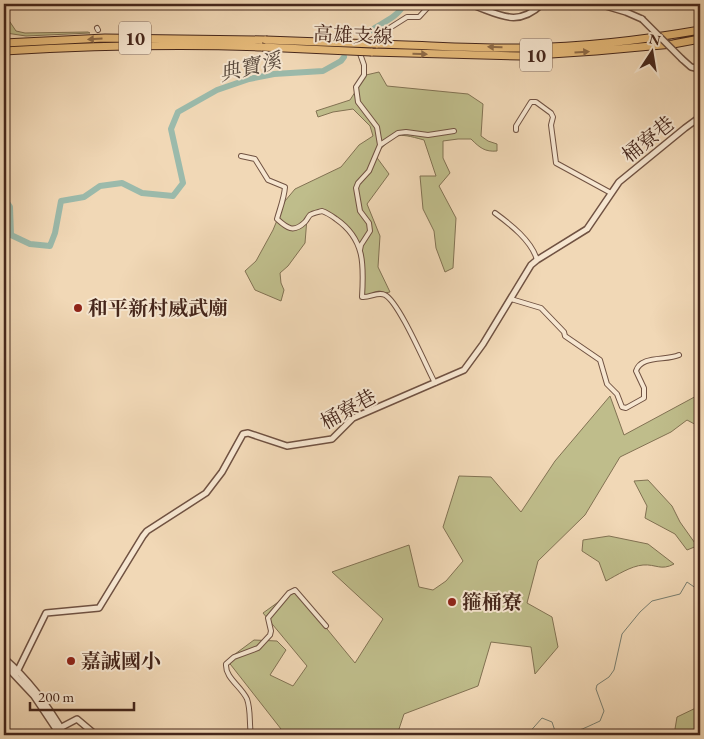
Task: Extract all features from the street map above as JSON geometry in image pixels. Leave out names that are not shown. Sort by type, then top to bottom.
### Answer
[{"type":"highway","name":"高雄支線","points":[[4,43],[105,38],[266,40],[525,48],[595,44],[668,36],[700,30]]},
{"type":"highway","name":"高雄支線","points":[[4,51],[196,44],[371,52],[521,56],[672,44],[700,39]]},
{"type":"street","points":[[360,250],[370,231],[369,223],[360,210],[356,188],[358,182],[369,171],[380,145],[377,127],[358,102],[356,87],[364,75],[364,65],[358,48],[407,17],[419,17],[431,4]]},
{"type":"street","points":[[469,4],[509,18],[532,12],[542,4]]},
{"type":"street","points":[[599,4],[642,19],[691,67],[700,69]]},
{"type":"street","points":[[516,130],[516,126],[531,102],[536,102],[554,117],[551,125],[556,163],[611,193]]},
{"type":"street","name":"桶寮巷","points":[[17,672],[46,613],[97,609],[101,606],[143,536],[206,493],[222,472],[243,434],[248,433],[287,446],[332,439],[353,418],[435,384],[467,367],[531,265],[587,229],[619,182],[700,118]]},
{"type":"street","points":[[380,145],[398,133],[406,132],[428,135],[454,131]]},
{"type":"street","points":[[241,156],[255,159],[268,180],[285,188],[284,200],[280,205],[277,219],[283,226],[291,229],[304,224],[311,215],[322,211],[345,225],[354,236],[360,250],[364,270],[362,297],[386,295],[398,310],[435,384]]},
{"type":"street","points":[[495,213],[522,237],[535,253],[537,260]]},
{"type":"street","points":[[511,299],[541,308],[564,332],[565,336],[600,360],[607,384],[617,394],[622,407],[626,408],[644,398],[642,384],[636,371],[641,363],[669,359],[679,355]]},
{"type":"street","points":[[251,735],[247,700],[228,674],[226,664],[234,657],[258,648],[270,635],[268,618],[289,593],[294,590],[326,626]]},
{"type":"street","points":[[4,658],[17,672],[59,731],[65,735]]},
{"type":"street","points":[[4,664],[17,672]]},
{"type":"street","points":[[59,731],[77,719],[96,735]]},
{"type":"shaded area","points":[[4,13],[16,31],[25,33],[90,33],[26,36],[6,33],[4,32]]},
{"type":"shaded area","points":[[379,72],[387,86],[468,94],[483,104],[481,136],[497,144],[497,151],[483,149],[471,139],[443,141],[443,158],[450,173],[439,186],[456,218],[453,268],[445,272],[436,248],[434,231],[423,209],[420,176],[436,176],[424,140],[401,135],[392,138],[375,155],[389,174],[367,204],[380,236],[378,267],[390,292],[366,297],[361,285],[361,259],[353,232],[336,217],[322,213],[307,218],[305,243],[288,266],[280,273],[284,290],[281,301],[255,290],[245,271],[256,261],[273,230],[285,201],[295,189],[341,167],[359,145],[373,136],[370,126],[353,109],[333,112],[318,117],[316,111],[350,100],[366,75]]},
{"type":"shaded area","points":[[700,394],[700,427],[687,420],[671,432],[620,457],[585,515],[538,561],[527,603],[552,617],[558,647],[535,674],[531,647],[491,642],[478,686],[404,714],[397,735],[281,735],[281,729],[227,660],[254,640],[277,641],[286,650],[270,675],[293,686],[307,666],[263,613],[295,590],[355,663],[383,619],[332,572],[409,545],[419,587],[433,590],[446,581],[463,561],[443,527],[459,476],[491,477],[521,512],[555,461],[610,396],[624,435]]},
{"type":"shaded area","points":[[648,480],[672,506],[680,522],[697,546],[687,550],[675,534],[645,518],[647,506],[634,481]]},
{"type":"shaded area","points":[[609,536],[648,544],[674,564],[666,567],[648,565],[634,567],[606,581],[599,562],[582,551],[583,540]]},
{"type":"shaded area","points":[[700,706],[700,735],[674,735],[677,717]]},
{"type":"waterway","name":"典寶溪","points":[[363,37],[396,14],[404,4]]},
{"type":"waterway","name":"典寶溪","points":[[344,57],[347,54]]},
{"type":"waterway","name":"典寶溪","points":[[4,198],[10,207],[11,235],[30,244],[50,246],[55,233],[61,201],[84,197],[100,186],[122,183],[142,193],[173,196],[183,183],[171,129],[178,112],[217,90],[249,79],[274,74],[323,71],[341,61],[344,57]]},
{"type":"waterway","points":[[527,735],[542,718],[552,722],[555,731],[562,732],[578,731],[600,721],[604,711],[596,689],[597,685],[609,677],[614,670],[622,634],[652,601],[680,594],[687,582],[700,591]]},
{"type":"place","name":"和平新村威武廟","points":[[78,308]]},
{"type":"place","name":"箍桶寮","points":[[452,602]]},
{"type":"place","name":"嘉誠國小","points":[[71,661]]}]
